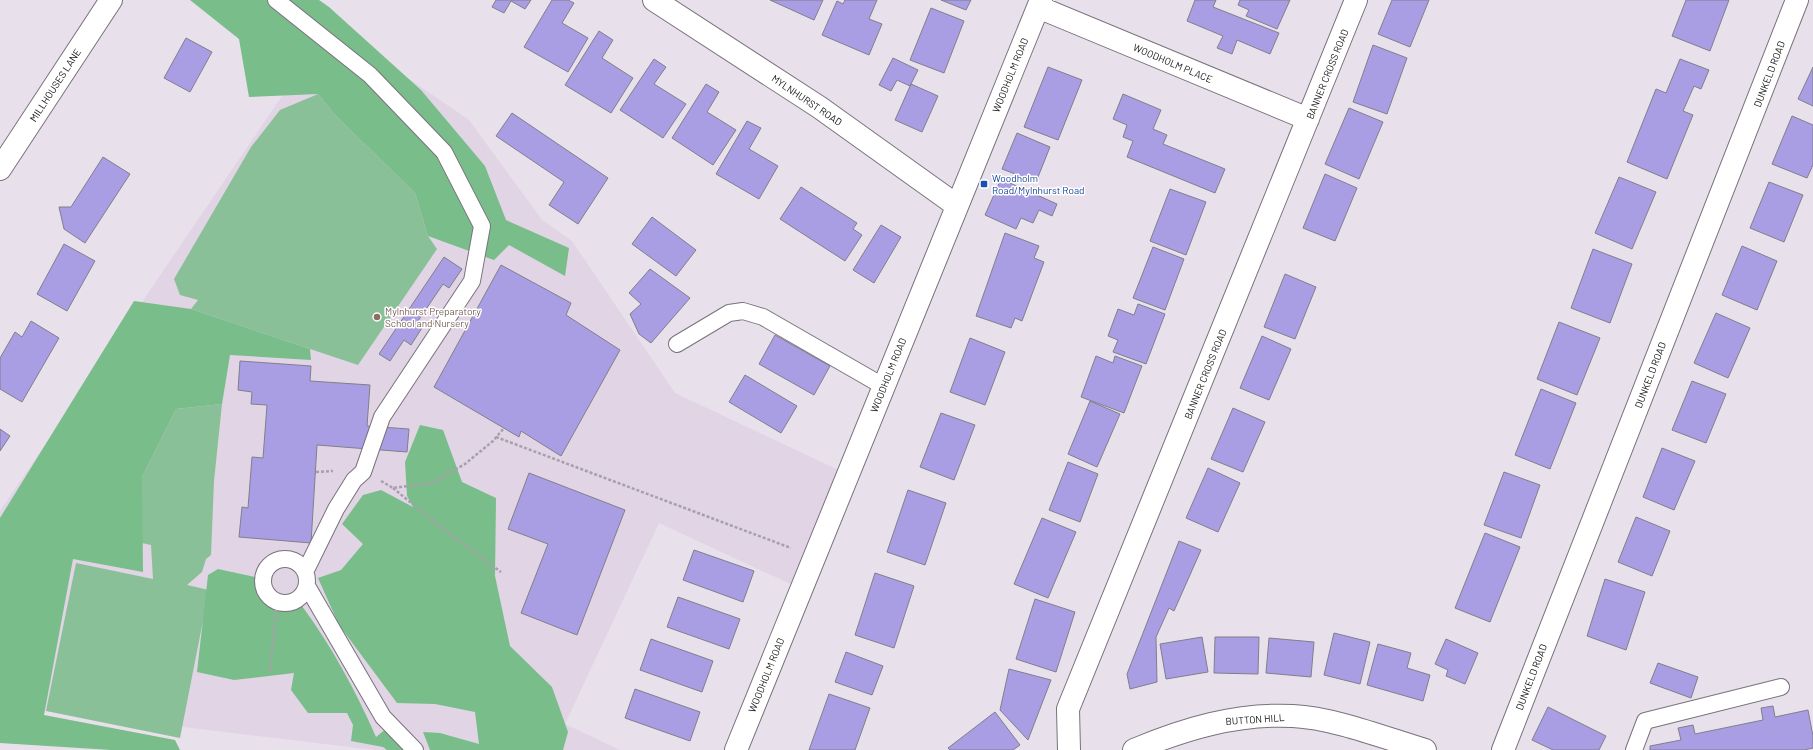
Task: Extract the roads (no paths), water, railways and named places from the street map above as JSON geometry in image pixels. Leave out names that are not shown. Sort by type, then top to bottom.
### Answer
[{"type":"street","name":"MILLHOUSES LANE","points":[[0,169],[111,0]]},
{"type":"street","name":"MYLNHURST ROAD","points":[[654,0],[819,107],[956,205]]},
{"type":"street","name":"BANNER CROSS ROAD","points":[[1069,750],[1068,709],[1356,0]]},
{"type":"street","name":"DUNKELD ROAD","points":[[1503,750],[1797,0]]},
{"type":"street","name":"WOODHOLM ROAD","points":[[736,750],[1039,3]]},
{"type":"street","name":"WOODHOLM PLACE","points":[[1039,3],[1308,120]]},
{"type":"street","name":"BUTTON HILL","points":[[1134,750],[1165,737],[1217,722],[1262,716],[1294,716],[1335,724],[1425,750]]},
{"type":"lane","points":[[276,0],[370,75],[444,152],[482,226],[472,281],[382,417],[363,472],[354,480],[336,509],[306,578],[300,597],[287,603],[277,602],[271,598],[263,585],[264,576],[268,567],[273,562],[288,558],[301,564],[306,578],[383,717],[415,750]]},
{"type":"lane","points":[[677,344],[729,313],[743,311],[763,317],[883,386]]},
{"type":"lane","points":[[1634,750],[1645,721],[1781,687]]},
{"type":"place","name":"Woodholm Road/Mylnhurst Road","points":[[984,184]]},
{"type":"place","name":"Mylnhurst Preparatory School and Nursery","points":[[377,317]]}]
